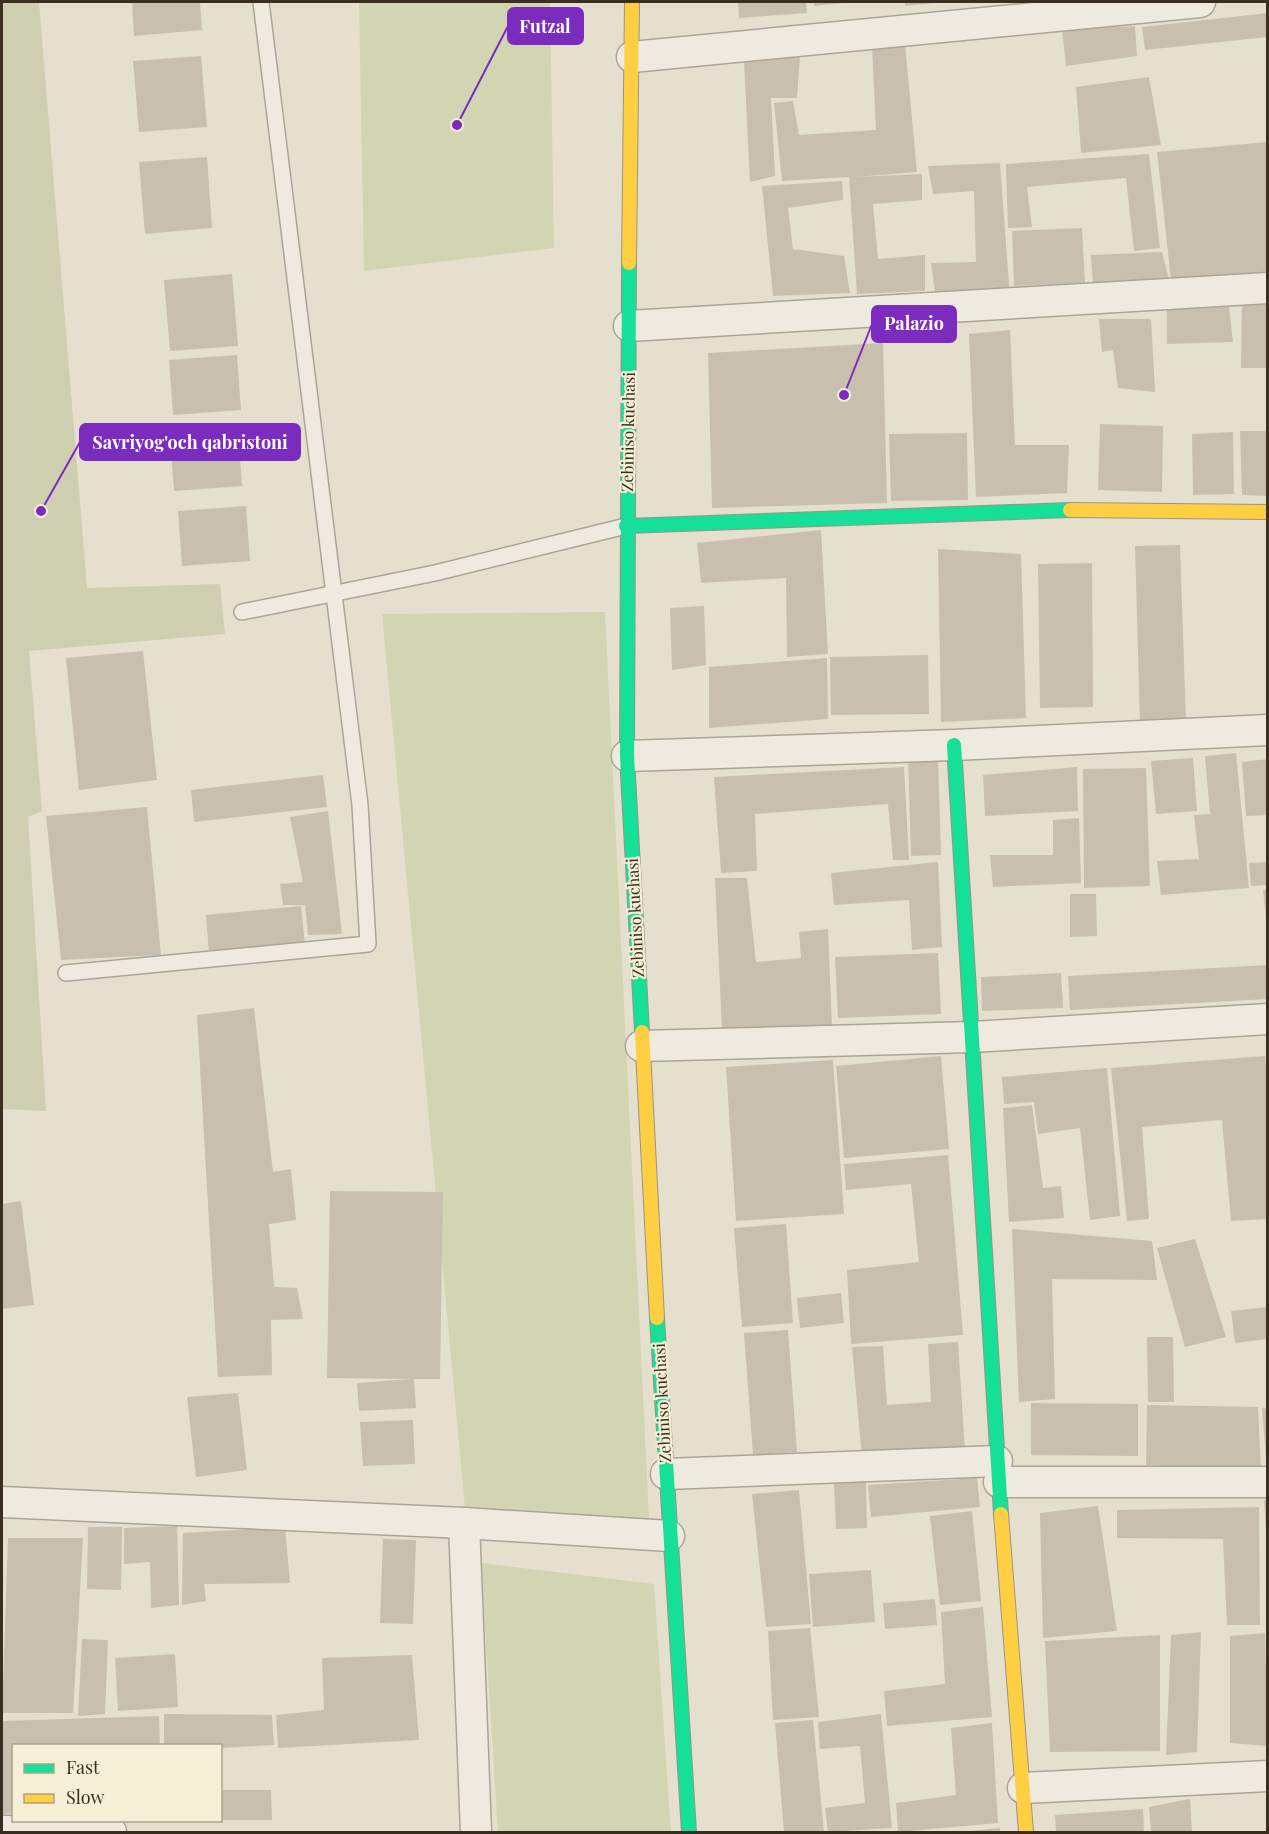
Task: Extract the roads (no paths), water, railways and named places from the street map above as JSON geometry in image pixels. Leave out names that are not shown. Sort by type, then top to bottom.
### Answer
[{"type":"street","name":"Zebiniso kuchasi","points":[[632,2],[626,525],[627,756],[669,1536],[690,1833]]},
{"type":"street","points":[[632,57],[1200,2]]},
{"type":"street","points":[[629,326],[1268,288]]},
{"type":"street","points":[[626,525],[1107,509],[1268,512]]},
{"type":"street","points":[[627,756],[954,745],[1268,730]]},
{"type":"street","points":[[954,745],[998,1472],[1026,1833]]},
{"type":"street","points":[[641,1046],[972,1037],[1268,1019]]},
{"type":"street","points":[[666,1474],[998,1472],[1268,1482]]},
{"type":"street","points":[[2,1502],[464,1523],[669,1536]]},
{"type":"street","points":[[464,1523],[476,1833]]},
{"type":"street","points":[[1023,1788],[1268,1776]]},
{"type":"street","points":[[2,1831],[111,1833]]},
{"type":"lane","points":[[66,973],[368,944],[360,805],[261,2]]},
{"type":"lane","points":[[242,612],[435,573],[626,525]]},
{"type":"place","name":"Futzal","points":[[457,125]]},
{"type":"place","name":"Palazio","points":[[844,395]]},
{"type":"place","name":"Savriyog'och qabristoni","points":[[41,511]]}]
